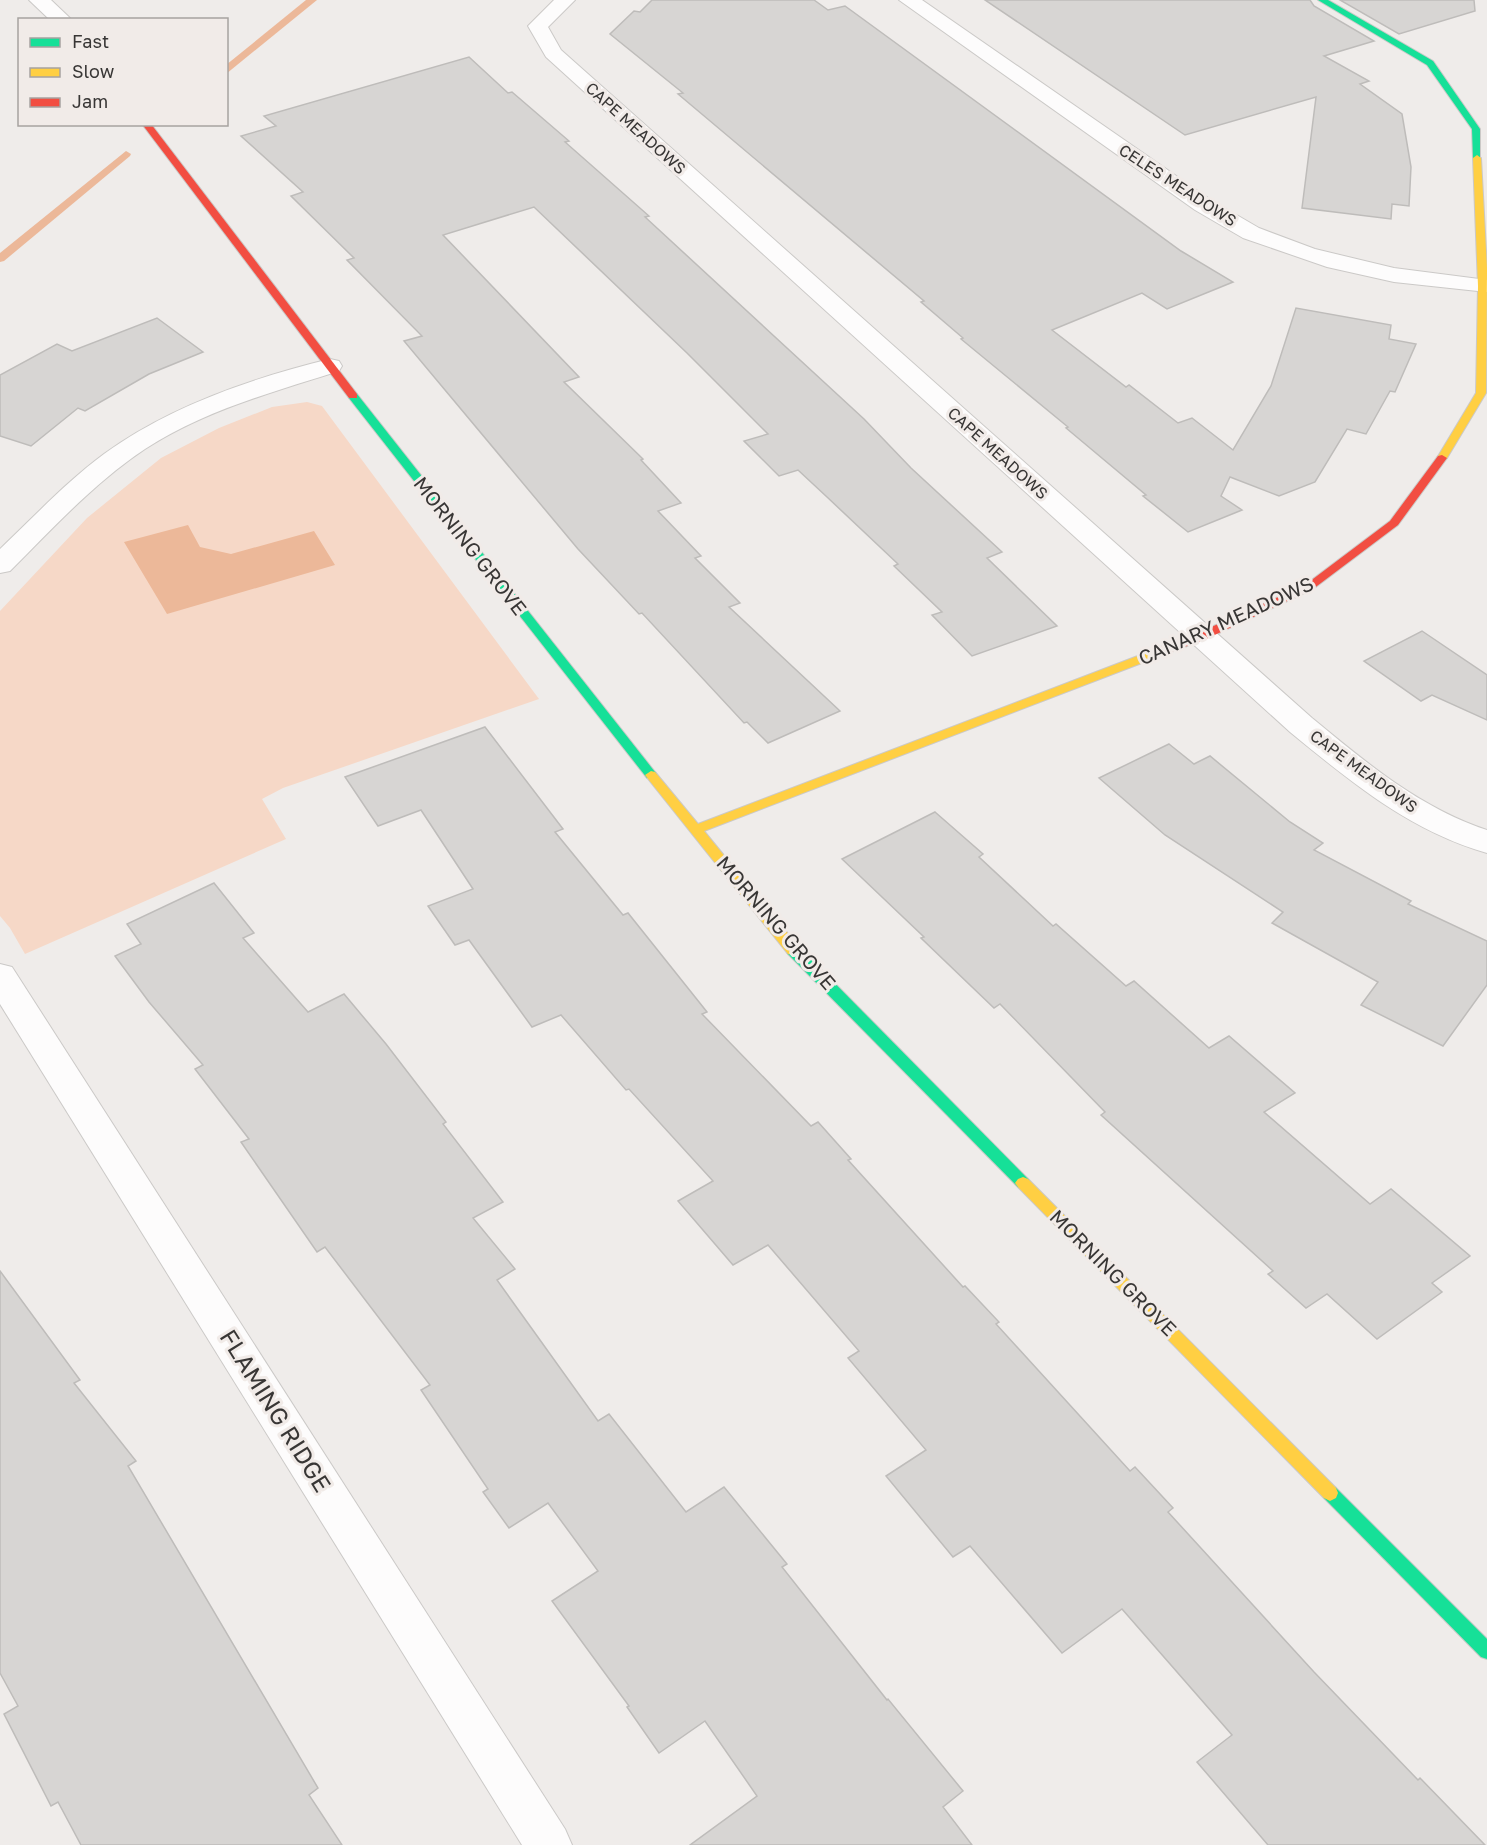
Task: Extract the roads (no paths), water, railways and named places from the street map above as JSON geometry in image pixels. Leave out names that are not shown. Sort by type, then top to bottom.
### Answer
[{"type":"street","points":[[39,0],[60,18]]},
{"type":"street","name":"CAPE MEADOWS","points":[[565,0],[538,26],[553,53],[1301,725],[1354,768],[1415,810],[1474,839],[1487,842]]},
{"type":"street","name":"CELES MEADOWS","points":[[909,0],[1203,205],[1250,232],[1304,253],[1365,269],[1438,282],[1483,286]]},
{"type":"street","name":"CANARY MEADOWS","points":[[696,829],[1202,636],[1309,587],[1394,523],[1446,452],[1481,393],[1483,286],[1476,129],[1430,63],[1322,0]]},
{"type":"street","name":"MORNING GROVE","points":[[148,126],[330,366],[668,797],[796,954],[1487,1651]]},
{"type":"street","points":[[0,565],[69,497],[114,459],[143,440],[217,404],[330,366]]},
{"type":"street","name":"FLAMING RIDGE","points":[[0,976],[549,1845]]},
{"type":"waterway","points":[[228,69],[312,0]]},
{"type":"waterway","points":[[0,259],[126,154]]}]
